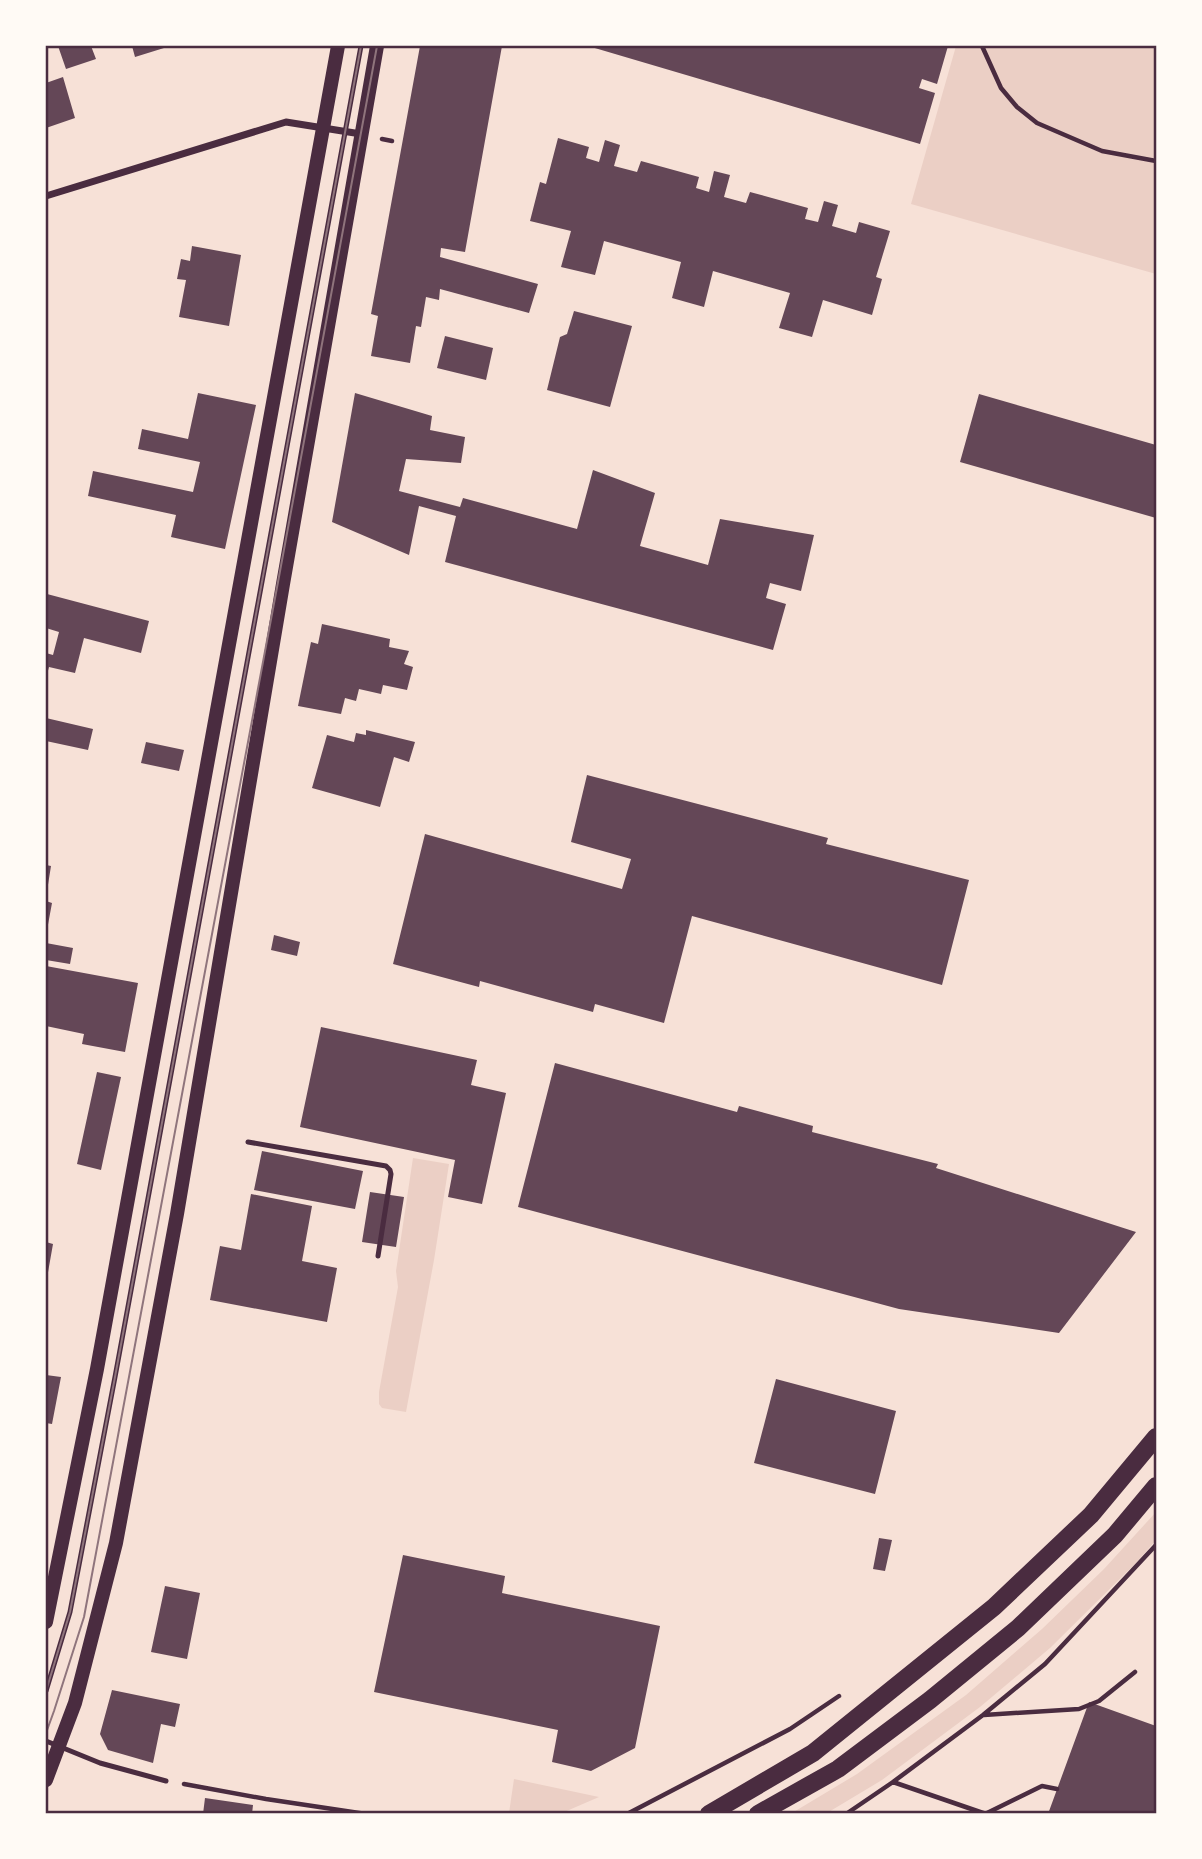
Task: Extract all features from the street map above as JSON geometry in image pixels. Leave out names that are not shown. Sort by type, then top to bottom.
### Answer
[{"type":"main road","points":[[46,1622],[97,1369],[338,46]]},
{"type":"main road","points":[[46,1780],[52,1744],[75,1703],[116,1543],[184,1170],[377,46]]},
{"type":"main road","points":[[709,1814],[813,1753],[994,1607],[1091,1515],[1157,1437]]},
{"type":"main road","points":[[758,1814],[838,1769],[930,1700],[1028,1618],[1115,1535],[1157,1486]]},
{"type":"street","points":[[46,196],[286,122],[360,134]]},
{"type":"lane","points":[[46,1691],[72,1599],[361,46]]},
{"type":"lane","points":[[248,1142],[386,1167],[390,1170],[378,1256]]},
{"type":"lane","points":[[52,1744],[100,1763],[166,1781]]},
{"type":"path","points":[[982,46],[1001,88],[1017,107],[1037,123],[1102,151],[1157,161]]},
{"type":"path","points":[[846,1814],[983,1715],[1045,1664],[1157,1545]]},
{"type":"path","points":[[983,1715],[1079,1709],[1098,1701],[1135,1672]]},
{"type":"path","points":[[626,1814],[790,1729],[847,1690]]},
{"type":"path","points":[[166,1781],[366,1814]]},
{"type":"path","points":[[893,1782],[986,1813],[1042,1786],[1057,1789]]},
{"type":"shaded area","points":[[956,46],[1156,46],[1156,274],[911,204]]},
{"type":"shaded area","points":[[413,1158],[449,1164],[406,1412],[382,1408],[379,1404],[379,1392],[398,1287],[396,1271]]},
{"type":"shaded area","points":[[1156,1512],[1156,1540],[1136,1563],[1050,1648],[980,1707],[882,1780],[827,1813],[792,1813],[857,1774],[966,1695],[1042,1629],[1104,1569]]},
{"type":"shaded area","points":[[514,1779],[599,1797],[562,1813],[509,1813]]},
{"type":"building","points":[[58,46],[91,46],[96,59],[66,69]]},
{"type":"building","points":[[132,46],[163,46],[164,48],[135,57]]},
{"type":"building","points":[[420,46],[502,46],[465,252],[441,248],[440,257],[538,284],[529,313],[440,289],[439,300],[426,297],[421,327],[416,326],[410,363],[371,356],[378,316],[371,314]]},
{"type":"building","points":[[588,46],[948,46],[937,84],[922,79],[919,88],[935,93],[920,144]]},
{"type":"building","points":[[63,77],[75,118],[46,128],[46,83]]},
{"type":"building","points":[[558,138],[589,147],[586,158],[599,162],[605,140],[620,145],[614,166],[637,172],[641,161],[699,177],[696,188],[709,192],[714,171],[730,175],[724,197],[746,203],[750,192],[808,208],[805,219],[818,222],[824,201],[838,205],[832,226],[856,233],[859,222],[890,231],[876,277],[882,279],[872,315],[823,300],[812,337],[779,328],[790,293],[713,271],[704,307],[672,298],[681,262],[604,241],[595,275],[561,267],[571,231],[530,221],[540,182],[546,184]]},
{"type":"building","points":[[192,246],[241,255],[229,326],[179,317],[186,280],[177,279],[181,259],[190,261]]},
{"type":"building","points":[[574,311],[632,326],[610,407],[547,390],[560,337],[567,334]]},
{"type":"building","points":[[445,336],[493,348],[486,380],[437,368]]},
{"type":"building","points":[[198,393],[256,405],[225,549],[171,537],[176,515],[88,496],[93,471],[193,492],[200,462],[138,449],[142,429],[188,439]]},
{"type":"building","points":[[355,393],[432,416],[430,430],[465,437],[461,463],[406,459],[399,491],[460,507],[463,498],[577,529],[593,470],[655,493],[640,546],[708,565],[720,519],[814,535],[801,591],[770,583],[766,598],[786,604],[773,650],[445,562],[456,516],[419,506],[409,555],[332,522]]},
{"type":"building","points":[[979,394],[1156,445],[1156,518],[960,462]]},
{"type":"building","points":[[47,594],[149,621],[141,653],[84,638],[75,673],[49,667],[46,678],[46,653],[53,655],[59,632],[46,628]]},
{"type":"building","points":[[322,624],[390,639],[389,647],[409,651],[404,664],[413,667],[407,690],[383,685],[381,694],[359,689],[356,701],[345,698],[341,714],[298,706],[311,642],[318,644]]},
{"type":"building","points":[[46,718],[93,729],[88,750],[46,741]]},
{"type":"building","points":[[366,730],[415,742],[409,762],[394,757],[380,807],[312,788],[327,735],[354,742],[356,733],[366,735]]},
{"type":"building","points":[[146,742],[184,750],[179,771],[141,763]]},
{"type":"building","points":[[587,775],[828,838],[826,844],[969,880],[942,985],[692,916],[664,1023],[595,1004],[593,1012],[480,981],[479,987],[393,964],[425,834],[622,889],[631,859],[571,842]]},
{"type":"building","points":[[46,865],[51,866],[47,891],[46,891]]},
{"type":"building","points":[[46,901],[52,903],[47,930],[46,930]]},
{"type":"building","points":[[274,935],[300,942],[297,956],[271,950]]},
{"type":"building","points":[[46,943],[73,948],[70,964],[46,960]]},
{"type":"building","points":[[46,966],[138,983],[125,1052],[82,1044],[84,1034],[46,1026]]},
{"type":"building","points":[[321,1027],[477,1060],[471,1085],[506,1093],[482,1204],[448,1197],[455,1160],[300,1127]]},
{"type":"building","points":[[555,1063],[737,1112],[739,1106],[813,1126],[812,1132],[938,1164],[936,1168],[1136,1232],[1059,1333],[899,1309],[518,1207]]},
{"type":"building","points":[[97,1072],[121,1077],[101,1170],[77,1164]]},
{"type":"building","points":[[262,1151],[363,1171],[355,1209],[254,1190]]},
{"type":"building","points":[[370,1192],[404,1197],[396,1247],[362,1242]]},
{"type":"building","points":[[251,1194],[312,1206],[302,1261],[337,1268],[327,1322],[210,1300],[220,1246],[241,1250]]},
{"type":"building","points":[[46,1242],[53,1244],[47,1278],[46,1277]]},
{"type":"building","points":[[46,1375],[61,1377],[52,1424],[46,1423]]},
{"type":"building","points":[[776,1379],[896,1411],[875,1494],[754,1463]]},
{"type":"building","points":[[879,1538],[892,1540],[885,1571],[873,1569]]},
{"type":"building","points":[[403,1555],[505,1576],[502,1593],[660,1626],[635,1748],[591,1771],[552,1762],[558,1730],[374,1692]]},
{"type":"building","points":[[165,1586],[200,1593],[187,1659],[151,1652]]},
{"type":"building","points":[[112,1690],[180,1704],[175,1727],[161,1724],[153,1763],[108,1750],[100,1734]]},
{"type":"building","points":[[1089,1702],[1156,1726],[1156,1814],[1048,1814]]},
{"type":"building","points":[[205,1798],[253,1805],[252,1814],[203,1814]]},
{"type":"tram line","points":[[46,1691],[70,1612],[361,46]]},
{"type":"tram line","points":[[46,1733],[84,1617],[377,46]]}]
